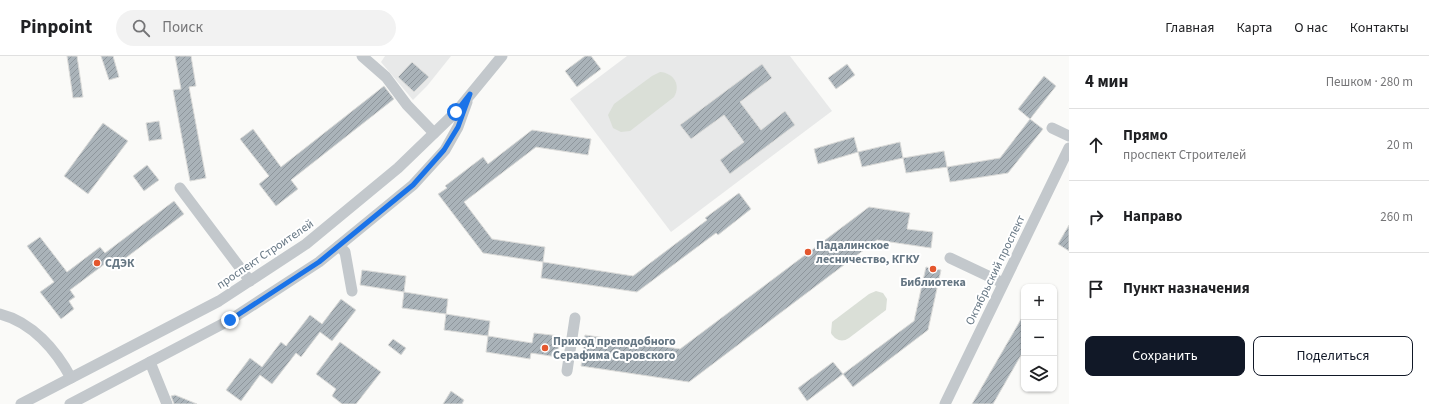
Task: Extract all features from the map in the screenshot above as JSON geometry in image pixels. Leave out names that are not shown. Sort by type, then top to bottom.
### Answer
[{"type":"street","points":[[362,56],[386,77],[407,105],[434,133]]},
{"type":"street","name":"проспект Строителей","points":[[21,404],[219,301],[306,244],[398,168],[456,112],[502,56]]},
{"type":"street","points":[[70,404],[230,320],[319,262],[340,246],[413,185],[444,150],[458,127],[470,94]]},
{"type":"street","points":[[1052,128],[1069,136]]},
{"type":"street","name":"Октябрьский проспект","points":[[945,404],[1069,148]]},
{"type":"street","points":[[180,188],[250,281]]},
{"type":"street","points":[[340,246],[345,252],[352,291]]},
{"type":"street","points":[[950,258],[1003,283]]},
{"type":"street","points":[[0,314],[12,317],[45,340],[63,363],[71,378]]},
{"type":"street","points":[[567,371],[575,318]]},
{"type":"street","points":[[150,362],[167,404]]},
{"type":"shaded area","points":[[385,56],[451,56],[427,86],[413,100],[381,62]]},
{"type":"shaded area","points":[[627,56],[790,56],[832,111],[671,232],[570,99]]},
{"type":"shaded area","points":[[660,72],[669,75],[675,80],[677,88],[674,97],[630,131],[621,132],[613,128],[608,115],[614,104],[652,76]]},
{"type":"shaded area","points":[[876,291],[883,293],[887,299],[886,310],[846,340],[839,340],[835,337],[831,333],[832,322],[869,294]]},
{"type":"building","points":[[67,56],[77,56],[83,97],[73,98]]},
{"type":"building","points":[[101,56],[113,56],[119,77],[109,80]]},
{"type":"building","points":[[175,56],[191,56],[196,86],[189,87],[206,178],[190,181],[173,90],[181,89]]},
{"type":"building","points":[[585,56],[591,56],[601,69],[577,87],[565,71]]},
{"type":"building","points":[[412,62],[429,77],[414,92],[398,77]]},
{"type":"building","points":[[762,64],[772,78],[740,102],[761,130],[785,111],[795,125],[730,174],[720,160],[744,142],[724,115],[691,139],[680,125]]},
{"type":"building","points":[[847,64],[855,75],[836,89],[828,78]]},
{"type":"building","points":[[1044,76],[1056,86],[1030,119],[1018,109]]},
{"type":"building","points":[[384,86],[394,99],[291,180],[298,189],[276,206],[259,184],[269,176],[240,139],[253,129],[281,167]]},
{"type":"building","points":[[1030,119],[1043,129],[1008,173],[950,182],[947,167],[1000,158]]},
{"type":"building","points":[[159,121],[162,139],[149,141],[146,123]]},
{"type":"building","points":[[103,123],[128,141],[88,194],[64,176]]},
{"type":"building","points":[[532,130],[591,139],[588,155],[536,147],[464,202],[492,239],[545,247],[543,262],[483,253],[438,194],[447,188],[445,186],[483,157],[488,164]]},
{"type":"building","points":[[854,137],[858,152],[818,164],[814,149]]},
{"type":"building","points":[[900,142],[903,158],[862,167],[858,152]]},
{"type":"building","points":[[944,151],[947,167],[906,173],[903,158]]},
{"type":"building","points":[[147,165],[159,180],[144,191],[133,176]]},
{"type":"building","points":[[739,193],[751,209],[718,235],[716,233],[637,292],[541,278],[543,262],[633,276],[707,220],[705,218]]},
{"type":"building","points":[[174,201],[184,214],[115,266],[110,260],[70,290],[75,297],[69,301],[74,309],[61,319],[40,292],[54,282],[27,246],[40,237],[67,272],[100,247],[105,253]]},
{"type":"building","points":[[869,207],[910,213],[907,229],[933,232],[931,248],[877,240],[689,382],[581,366],[585,335],[680,349]]},
{"type":"building","points":[[1069,225],[1069,251],[1058,244]]},
{"type":"building","points":[[926,267],[941,270],[928,330],[853,387],[843,374],[914,321]]},
{"type":"building","points":[[362,270],[406,276],[404,292],[360,285]]},
{"type":"building","points":[[404,292],[448,299],[446,314],[402,308]]},
{"type":"building","points":[[341,299],[356,310],[332,341],[320,332],[301,357],[296,353],[272,384],[260,375],[241,401],[226,390],[250,358],[262,367],[281,342],[286,346],[310,315],[322,324]]},
{"type":"building","points":[[446,314],[490,321],[488,336],[444,330]]},
{"type":"building","points":[[1021,319],[1021,355],[993,404],[972,404]]},
{"type":"building","points":[[534,333],[560,336],[557,357],[531,353],[530,359],[486,352],[488,336],[532,343]]},
{"type":"building","points":[[393,339],[406,348],[401,355],[388,345]]},
{"type":"building","points":[[340,342],[381,372],[356,404],[342,404],[332,396],[336,389],[316,374]]},
{"type":"building","points":[[833,362],[843,374],[807,401],[798,388]]},
{"type":"building","points":[[451,391],[464,400],[462,404],[443,404]]},
{"type":"building","points":[[175,395],[197,404],[174,404],[171,396]]},
{"type":"place","name":"Падалинское лесничество, КГКУ","points":[[808,252]]},
{"type":"place","name":"СДЭК","points":[[97,263]]},
{"type":"place","name":"Библиотека","points":[[933,269]]},
{"type":"place","name":"Приход преподобного Серафима Саровского","points":[[545,348]]},
{"type":"route","points":[[230,320],[319,262],[413,185],[444,150],[458,127],[470,94],[456,112]]}]
